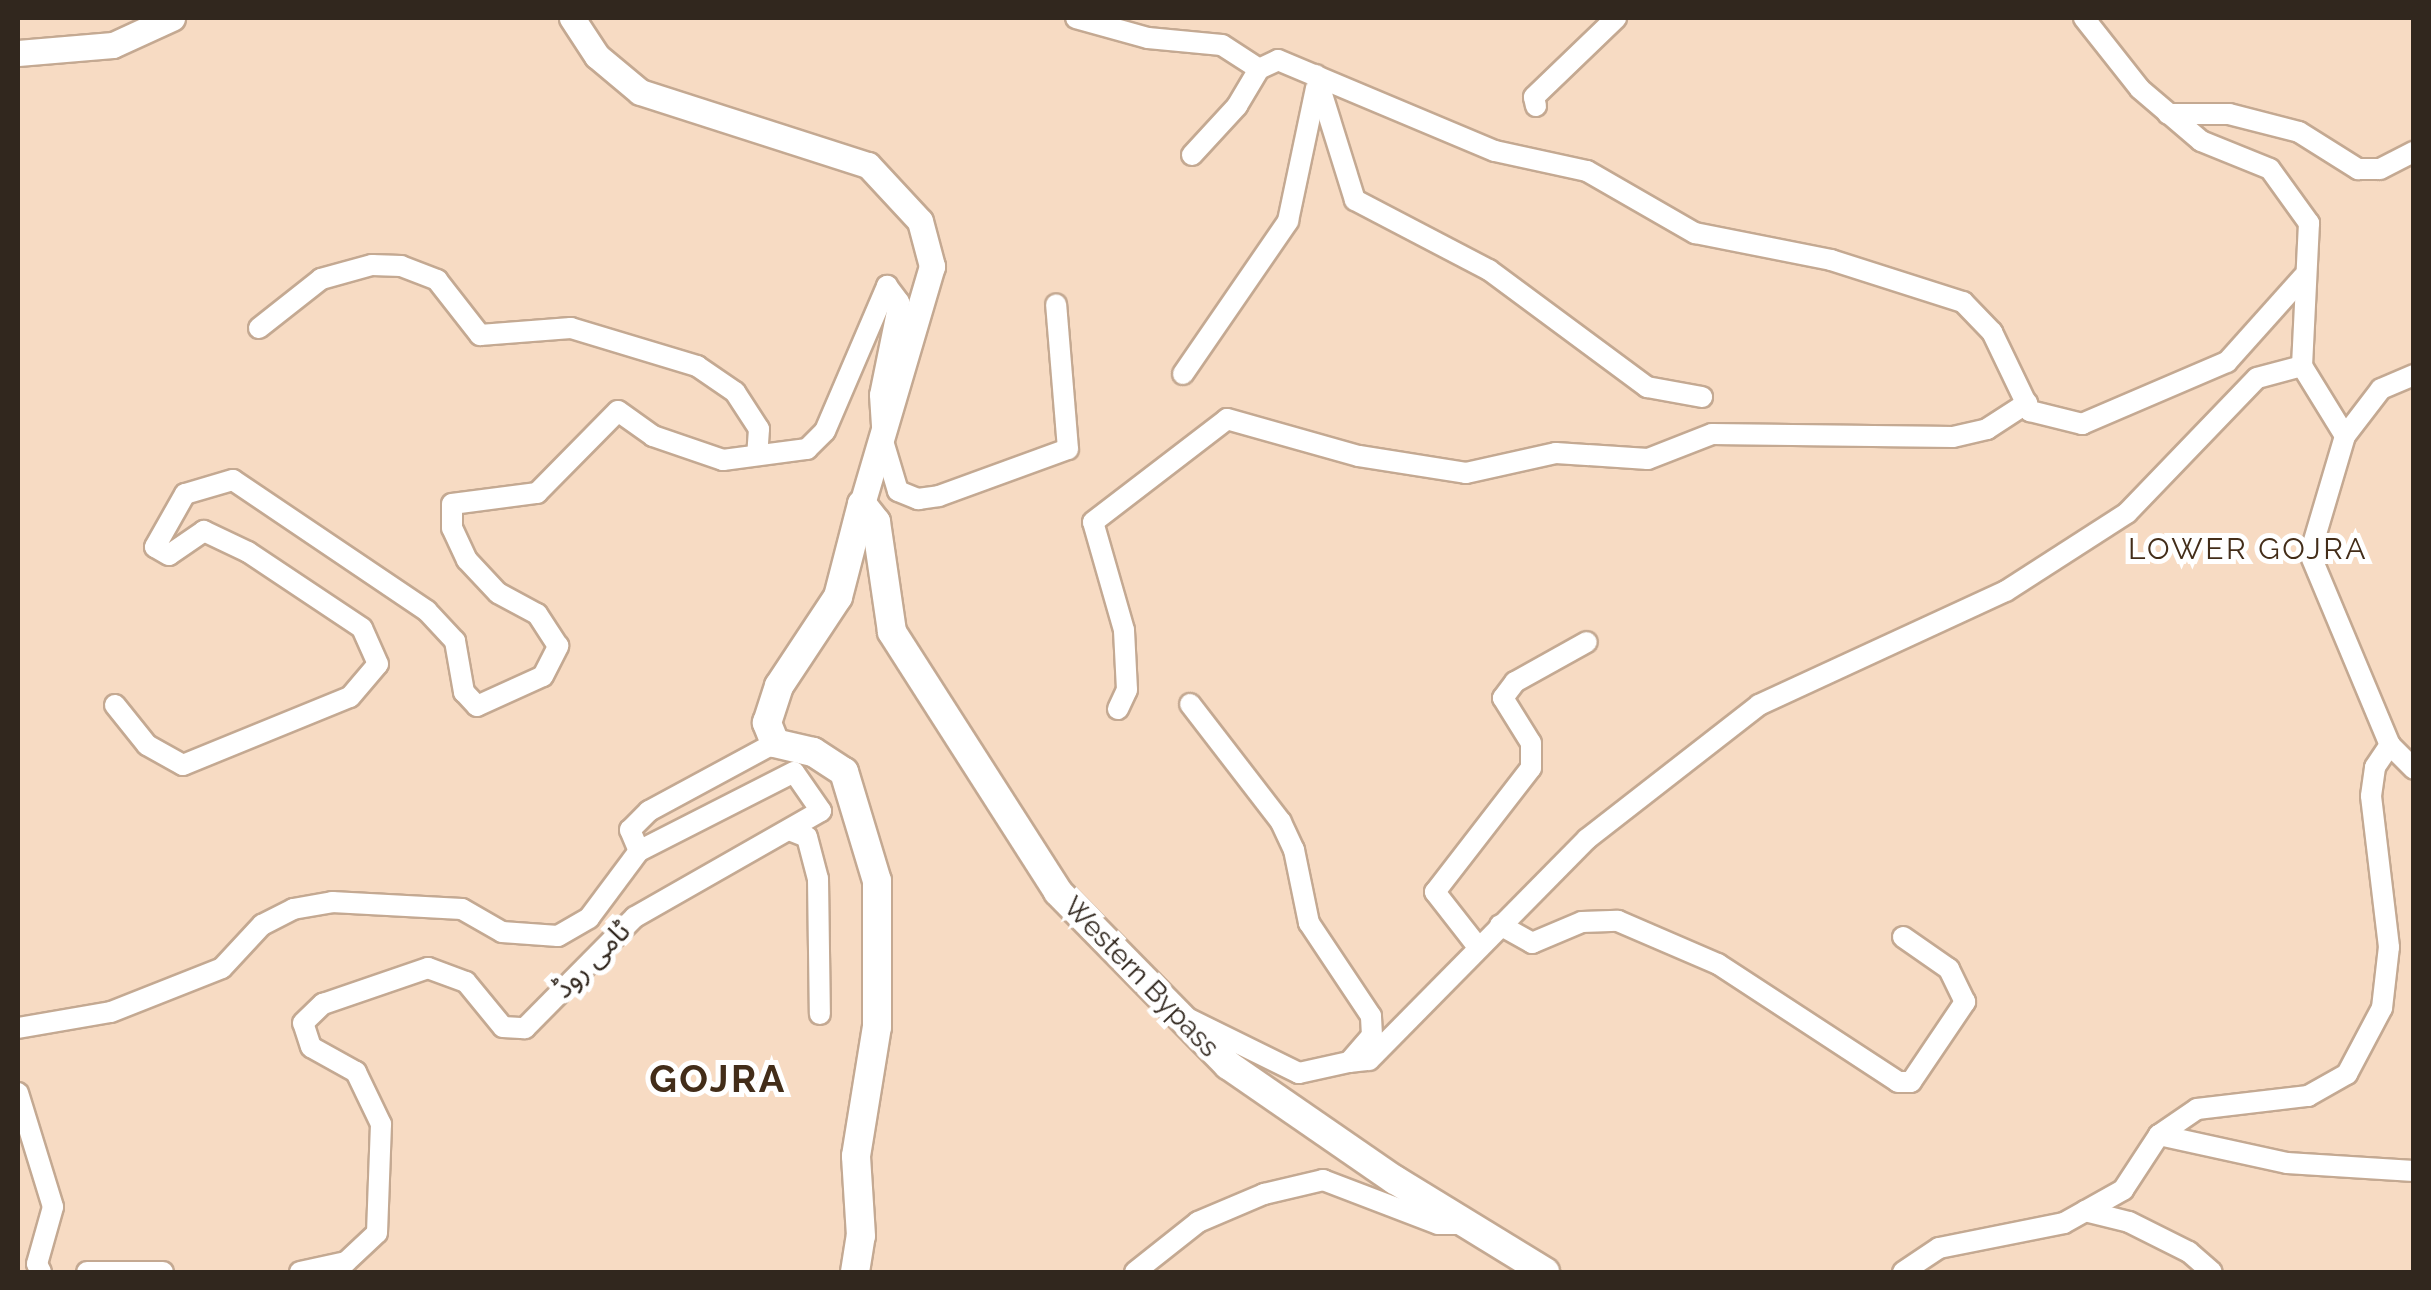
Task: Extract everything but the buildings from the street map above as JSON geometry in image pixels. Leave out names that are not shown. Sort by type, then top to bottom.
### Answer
[{"type":"highway","points":[[855,1272],[862,1236],[856,1156],[877,1027],[877,881],[844,772],[813,752],[775,743],[767,723],[772,705],[838,597],[862,504]]},
{"type":"highway","name":"Western Bypass","points":[[862,504],[873,512],[884,608],[902,652],[1058,892],[1167,1010],[1228,1066],[1395,1180],[1545,1272]]},
{"type":"main road","points":[[18,54],[113,46],[172,18]]},
{"type":"main road","points":[[572,18],[596,56],[640,92],[868,165],[920,221],[932,266],[862,504]]},
{"type":"street","points":[[1076,18],[1148,38],[1222,45],[1259,70]]},
{"type":"street","points":[[1536,106],[1534,96],[1616,18]]},
{"type":"street","points":[[2084,18],[2140,89],[2200,141],[2270,170],[2309,224],[2302,366],[2346,436]]},
{"type":"street","points":[[1192,154],[1237,106],[1259,70],[1278,60],[1495,151],[1588,171],[1695,233],[1831,260],[1963,302],[1992,332],[2030,411],[2082,424],[2227,362],[2304,277]]},
{"type":"street","points":[[1183,374],[1288,222],[1316,110],[1316,75]]},
{"type":"street","points":[[1316,75],[1355,200],[1489,270],[1647,387],[1702,397]]},
{"type":"street","points":[[2168,114],[2229,114],[2299,132],[2358,169],[2380,169],[2414,152]]},
{"type":"street","points":[[259,328],[320,278],[372,265],[401,266],[437,280],[480,334],[504,338],[571,328],[697,366],[735,392],[759,429],[757,455]]},
{"type":"street","points":[[115,704],[147,745],[183,765],[350,696],[378,664],[362,628],[248,552],[204,530],[169,555],[155,546],[185,494],[233,480],[428,611],[455,641],[464,692],[477,706],[543,676],[558,646],[538,614],[498,594],[466,560],[452,528],[452,504],[537,493],[618,411],[677,448],[723,460],[806,450],[825,431],[887,286],[898,302],[898,330],[880,395],[883,441],[898,491],[918,499],[1068,449],[1056,304]]},
{"type":"street","points":[[1167,1010],[1235,1036],[1299,1073],[1368,1060],[1587,838],[1759,705],[2006,591],[2127,513],[2257,378],[2302,366]]},
{"type":"street","points":[[2414,375],[2381,388],[2346,436],[2310,554],[2390,745],[2414,769]]},
{"type":"street","points":[[1118,709],[1127,690],[1124,630],[1093,522],[1228,419],[1359,456],[1466,474],[1556,453],[1648,459],[1712,434],[1953,436],[1987,429],[2026,403]]},
{"type":"street","points":[[1478,946],[1435,892],[1531,768],[1531,744],[1503,698],[1515,682],[1586,642]]},
{"type":"street","points":[[1190,704],[1281,822],[1294,850],[1309,923],[1370,1016],[1372,1036],[1349,1062]]},
{"type":"street","points":[[18,1028],[111,1012],[222,968],[262,925],[293,909],[332,902],[462,910],[502,932],[558,936],[589,918],[639,851],[630,830],[648,810],[775,743]]},
{"type":"street","points":[[1903,1272],[1939,1248],[2032,1232],[2085,1212],[2124,1190],[2159,1134],[2198,1109],[2308,1096],[2347,1074],[2382,1008],[2390,947],[2371,796],[2375,766],[2390,745]]},
{"type":"street","name":"ٹامی روڈ","points":[[300,1272],[346,1262],[377,1233],[381,1124],[356,1072],[310,1048],[303,1022],[323,1004],[428,968],[466,982],[503,1027],[525,1028],[635,917],[822,811],[794,772],[639,851]]},
{"type":"street","points":[[789,830],[807,837],[818,879],[820,1014]]},
{"type":"street","points":[[1500,925],[1532,944],[1582,922],[1618,921],[1718,964],[1898,1082],[1910,1082],[1965,1002],[1949,969],[1903,937]]},
{"type":"street","points":[[18,1093],[53,1207],[39,1268]]},
{"type":"street","points":[[2159,1134],[2287,1163],[2414,1171]]},
{"type":"street","points":[[1135,1272],[1198,1222],[1264,1194],[1322,1180],[1438,1224],[1469,1224]]},
{"type":"street","points":[[2085,1212],[2129,1222],[2189,1252],[2212,1272]]},
{"type":"street","points":[[88,1272],[163,1272]]},
{"type":"district","name":"LOWER GOJRA","points":[[2248,549]]},
{"type":"district","name":"GOJRA","points":[[718,1079]]}]
